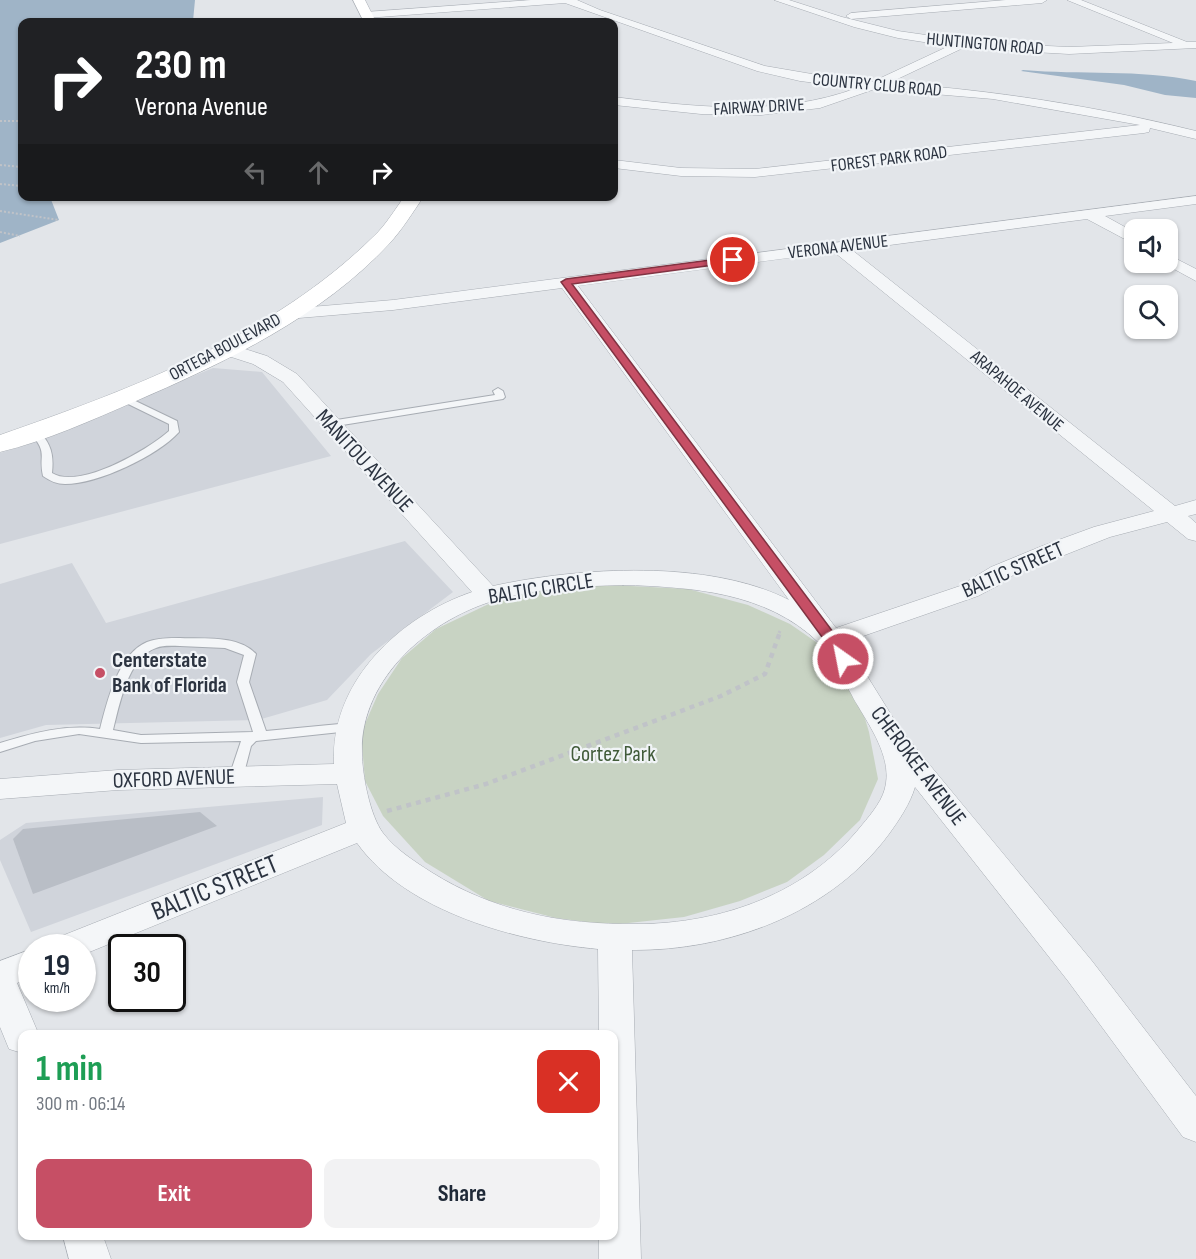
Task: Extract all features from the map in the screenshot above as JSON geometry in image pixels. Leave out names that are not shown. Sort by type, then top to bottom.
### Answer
[{"type":"main road","points":[[359,0],[368,18]]},
{"type":"main road","name":"ORTEGA BOULEVARD","points":[[0,444],[123,398],[226,349],[287,314],[344,276],[388,235],[404,216],[408,201]]},
{"type":"street","name":"COUNTRY CLUB ROAD","points":[[566,0],[592,18]]},
{"type":"street","points":[[378,18],[540,1],[572,0]]},
{"type":"street","name":"HUNTINGTON ROAD","points":[[779,0],[887,32],[964,44],[1089,50],[1192,45]]},
{"type":"street","points":[[833,17],[1042,0]]},
{"type":"street","points":[[1072,0],[1192,45]]},
{"type":"street","name":"COUNTRY CLUB ROAD","points":[[618,22],[637,25],[766,70],[811,79],[1027,100],[1111,115],[1196,135]]},
{"type":"street","name":"FAIRWAY DRIVE","points":[[618,101],[707,111],[773,109],[835,100],[874,86],[964,44]]},
{"type":"street","name":"FOREST PARK ROAD","points":[[618,165],[681,172],[755,173],[1165,127]]},
{"type":"street","name":"VERONA AVENUE","points":[[287,314],[372,307],[1196,200]]},
{"type":"street","points":[[1090,214],[1124,234]]},
{"type":"street","name":"ARAPAHOE AVENUE","points":[[838,247],[1196,534]]},
{"type":"street","points":[[1178,265],[1196,276]]},
{"type":"street","name":"VERONA AVENUE","points":[[344,276],[342,297],[353,303],[372,307]]},
{"type":"street","name":"CHEROKEE AVENUE","points":[[566,282],[831,639],[890,736],[1080,971],[1196,1125]]},
{"type":"street","name":"MANITOU AVENUE","points":[[226,349],[260,360],[290,378],[488,595]]},
{"type":"street","name":"BALTIC STREET","points":[[831,639],[969,591],[1000,572],[1102,532],[1196,507]]},
{"type":"street","name":"BALTIC CIRCLE","points":[[831,639],[798,614],[760,596],[715,585],[614,579],[543,584],[488,595],[446,613],[419,629],[395,650],[369,682],[351,727],[347,744],[349,774],[373,820],[386,857],[425,885],[484,912],[534,928],[615,939],[676,935],[736,922],[794,898],[825,882],[851,861],[865,846],[894,802],[901,780],[890,736]]},
{"type":"street","name":"OXFORD AVENUE","points":[[0,789],[118,780],[349,774]]},
{"type":"street","name":"BALTIC STREET","points":[[96,935],[373,820]]},
{"type":"street","points":[[615,939],[616,1030]]},
{"type":"street","points":[[0,975],[18,968]]},
{"type":"street","points":[[0,983],[19,1030]]},
{"type":"street","points":[[618,1131],[620,1259]]},
{"type":"street","points":[[84,1240],[90,1259]]},
{"type":"lane","points":[[330,424],[500,397],[498,391]]},
{"type":"lane","points":[[35,432],[45,443],[47,449],[47,474],[54,480],[66,482],[82,479],[148,452],[165,442],[174,432],[174,423],[123,398]]},
{"type":"lane","points":[[105,734],[119,686],[133,659],[149,645],[192,642],[237,645],[250,654],[243,682],[257,736]]},
{"type":"lane","points":[[0,748],[34,737],[79,730],[141,739],[257,736],[351,727]]},
{"type":"lane","points":[[236,777],[245,745],[257,736]]},
{"type":"path","points":[[0,121],[18,122]]},
{"type":"path","points":[[0,165],[18,167]]},
{"type":"path","points":[[0,184],[18,186]]},
{"type":"path","points":[[0,211],[59,220]]},
{"type":"path","points":[[0,232],[20,236]]},
{"type":"path","points":[[373,820],[486,784],[721,696],[765,674],[782,626]]},
{"type":"shaded area","points":[[213,368],[262,372],[331,456],[0,544],[0,453],[26,445]]},
{"type":"shaded area","points":[[405,541],[453,592],[371,654],[327,700],[258,720],[46,725],[0,738],[0,584],[72,563],[106,623]]},
{"type":"shaded area","points":[[323,797],[322,825],[31,932],[0,860],[0,840],[26,823]]},
{"type":"green space","name":"Cortez Park","points":[[612,585],[688,589],[748,605],[790,624],[832,653],[853,679],[869,732],[878,779],[860,820],[824,855],[787,882],[740,901],[684,917],[610,925],[556,918],[489,901],[425,862],[383,816],[365,781],[361,733],[378,694],[402,658],[436,629],[495,601],[546,589]]},
{"type":"water","points":[[0,0],[195,0],[193,18],[18,18],[18,201],[52,201],[59,220],[0,243]]},
{"type":"water","points":[[1021,71],[1175,77],[1196,81],[1196,98],[1165,95],[1124,85]]},
{"type":"building","points":[[200,812],[217,826],[33,894],[13,839],[23,829]]},
{"type":"place","name":"Centerstate Bank of Florida","points":[[100,673]]},
{"type":"route","points":[[733,260],[566,282],[831,639],[843,659]]}]
